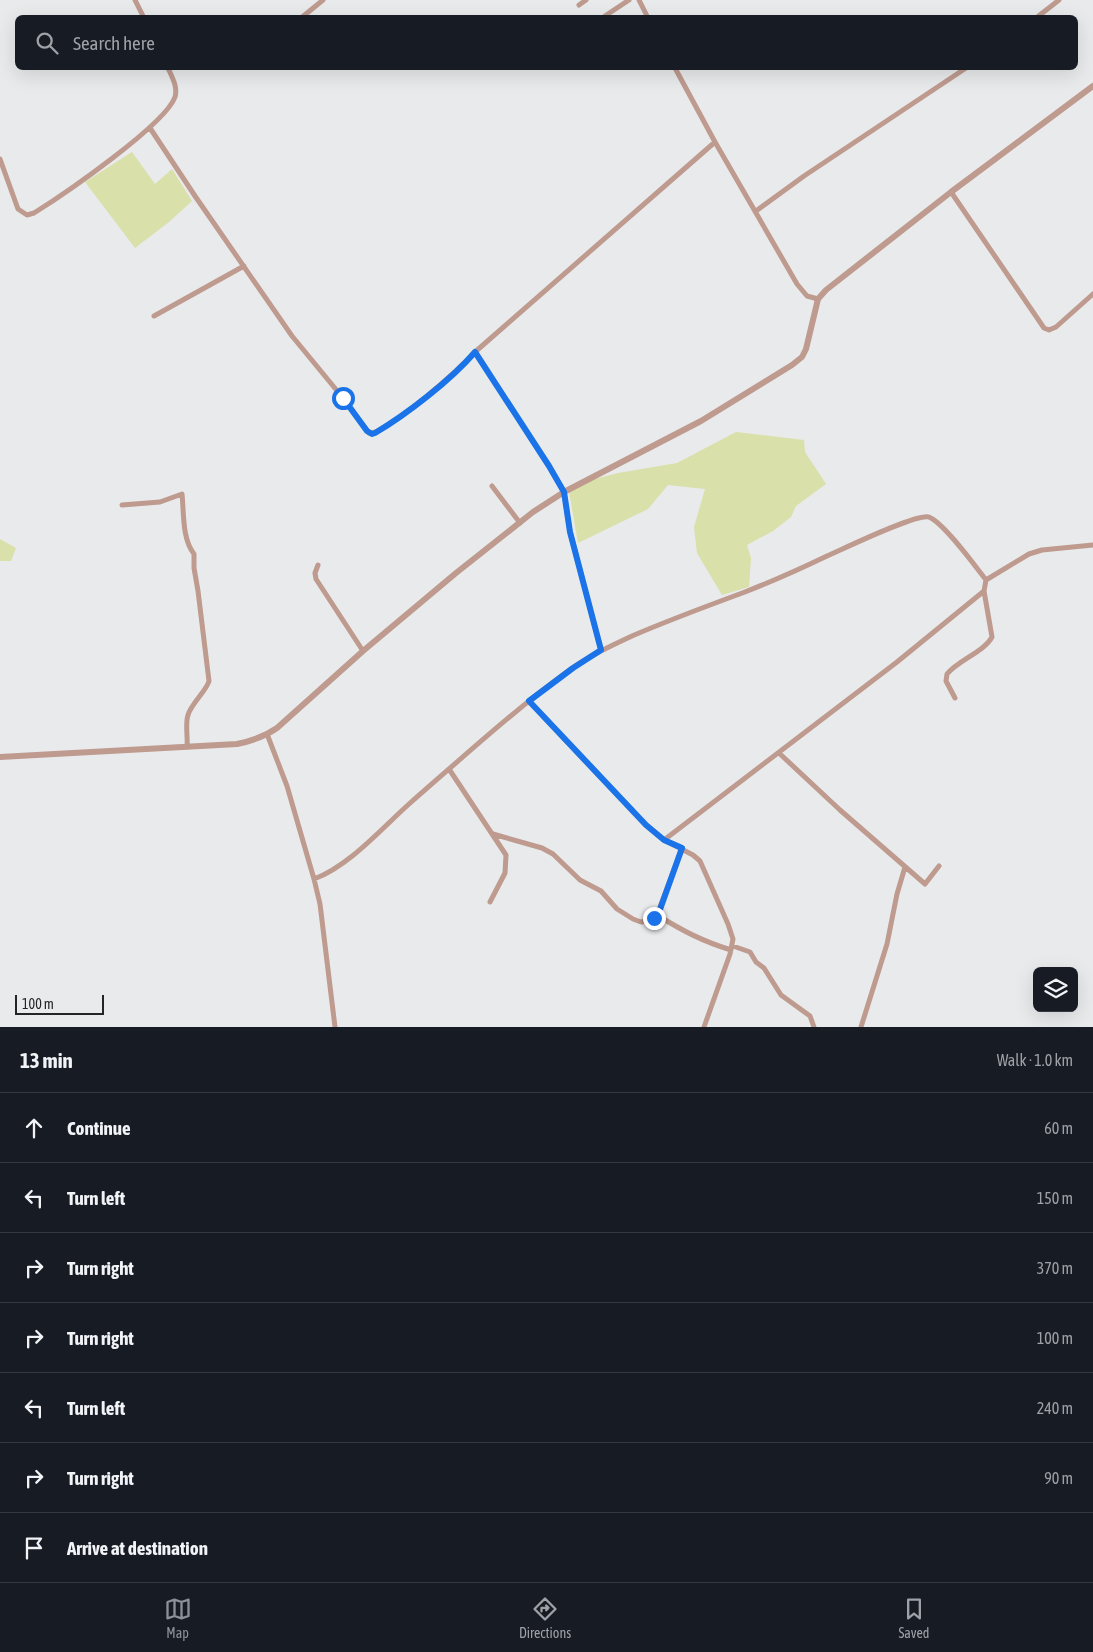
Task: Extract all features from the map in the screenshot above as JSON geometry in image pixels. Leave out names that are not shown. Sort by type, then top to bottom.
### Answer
[{"type":"street","points":[[135,0],[142,15]]},
{"type":"street","points":[[305,15],[323,0]]},
{"type":"street","points":[[578,5],[586,0]]},
{"type":"street","points":[[606,15],[629,0]]},
{"type":"street","points":[[639,0],[646,15]]},
{"type":"street","points":[[1040,15],[1059,0]]},
{"type":"street","points":[[0,159],[18,209],[27,215],[38,211],[150,128],[168,108],[174,97],[176,87],[169,70]]},
{"type":"street","points":[[676,70],[715,142],[802,291],[812,298],[818,299]]},
{"type":"street","points":[[756,211],[804,176],[963,70]]},
{"type":"street","points":[[0,757],[248,742],[277,728],[363,651],[456,573],[520,523],[564,492],[701,421],[792,365],[802,356],[806,349],[818,299],[838,279],[1093,86]]},
{"type":"street","points":[[150,128],[292,336],[369,433],[375,433],[401,416],[441,384],[715,142]]},
{"type":"street","points":[[952,192],[1044,328],[1049,330],[1056,327],[1093,294]]},
{"type":"street","points":[[154,316],[244,266]]},
{"type":"street","points":[[475,352],[564,492],[570,532],[601,650]]},
{"type":"street","points":[[492,486],[520,523]]},
{"type":"street","points":[[122,505],[160,502],[182,494],[186,532],[190,548],[194,554],[194,568],[209,681],[208,686],[201,692],[188,715],[188,747]]},
{"type":"street","points":[[314,879],[327,874],[355,853],[529,701],[601,650],[689,612],[770,582],[923,516],[934,520],[940,525],[986,580],[984,591],[992,637],[988,643],[955,666],[947,674],[946,681],[955,698]]},
{"type":"street","points":[[986,580],[1029,554],[1042,550],[1093,545]]},
{"type":"street","points":[[318,565],[315,573],[316,579],[363,651]]},
{"type":"street","points":[[664,840],[898,662],[984,591]]},
{"type":"street","points":[[529,701],[646,825],[664,840],[693,854],[700,861],[732,934],[732,948],[704,1027]]},
{"type":"street","points":[[267,734],[287,786],[320,904],[335,1027]]},
{"type":"street","points":[[778,754],[925,884],[940,866]]},
{"type":"street","points":[[449,769],[506,855],[506,868],[502,880],[490,902]]},
{"type":"street","points":[[493,834],[542,848],[554,854],[580,880],[601,891],[617,909],[632,920],[641,922],[651,920],[658,915],[682,848]]},
{"type":"street","points":[[861,1027],[887,944],[905,866]]},
{"type":"street","points":[[658,915],[683,932],[705,942],[750,952],[756,962],[764,968],[781,995],[810,1016],[814,1027]]},
{"type":"green space","points":[[132,152],[155,184],[172,169],[192,201],[169,222],[135,248],[85,182]]},
{"type":"green space","points":[[736,432],[804,440],[805,452],[826,484],[796,506],[791,517],[773,531],[747,545],[751,558],[749,587],[722,595],[697,553],[694,527],[705,489],[668,485],[648,509],[578,543],[568,486],[618,473],[677,463]]},
{"type":"green space","points":[[0,539],[16,548],[11,561],[0,561]]},
{"type":"route","points":[[343,398],[367,431],[372,434],[375,433],[389,425],[441,384],[475,352],[549,466],[564,492],[570,532],[601,650],[529,701],[646,825],[664,840],[682,848],[658,915],[654,918]]}]
